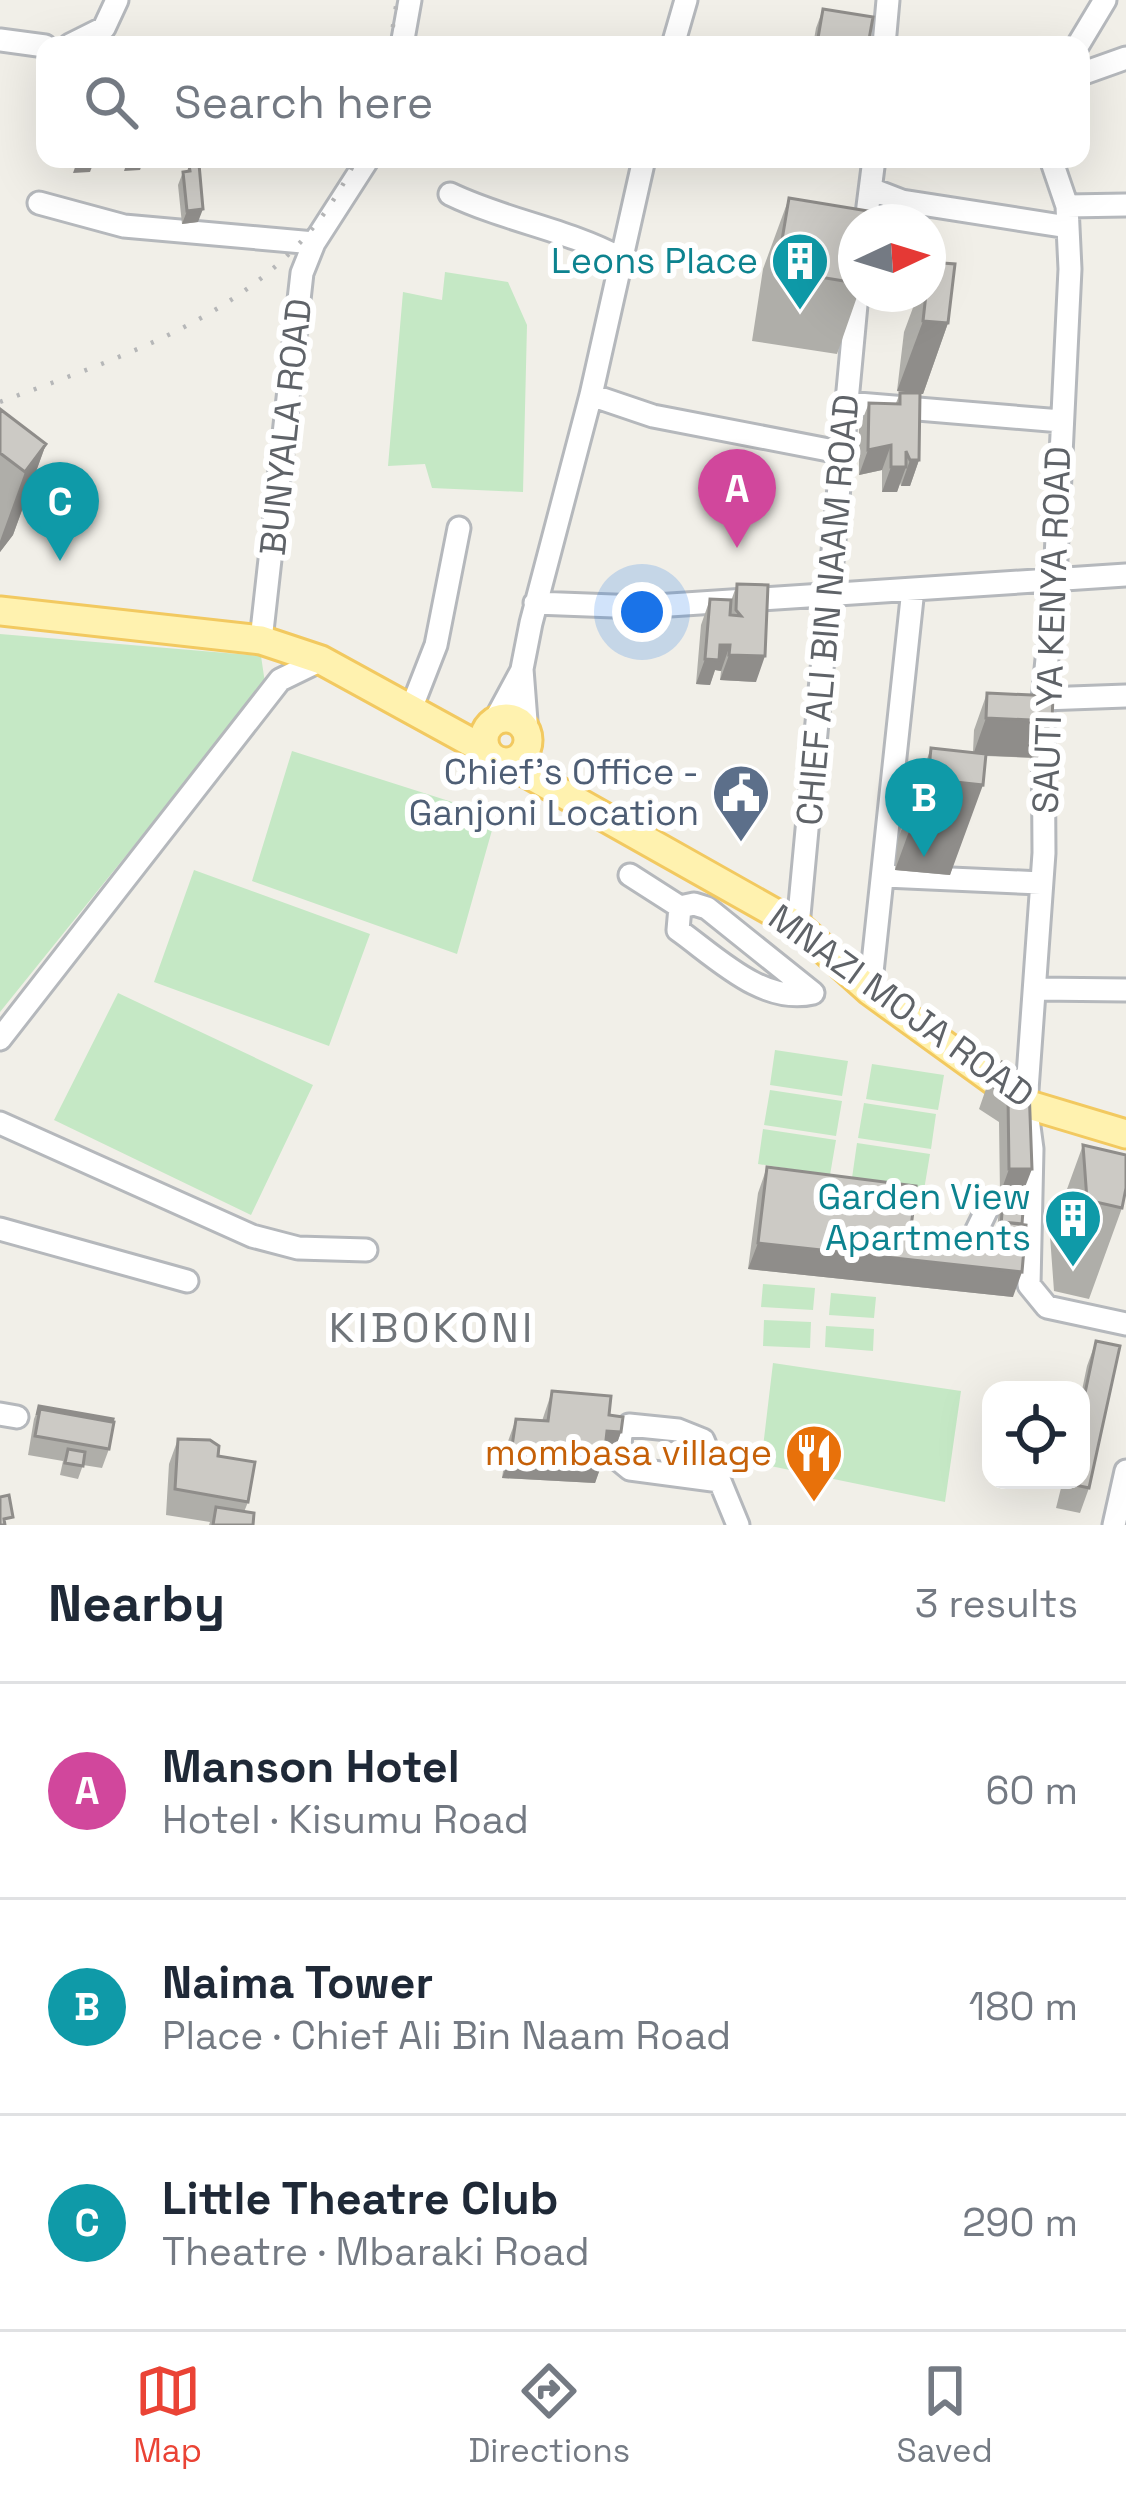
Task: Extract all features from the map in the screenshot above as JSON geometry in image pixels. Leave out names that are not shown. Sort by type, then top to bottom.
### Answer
[{"type":"main road","points":[[0,610],[267,642],[321,660],[419,713],[505,740]]},
{"type":"main road","name":"MNAZI MOJA ROAD","points":[[505,740],[559,788],[798,926],[870,992],[1026,1104],[1126,1134]]},
{"type":"street","points":[[95,36],[104,28],[117,0]]},
{"type":"street","points":[[404,36],[410,0]]},
{"type":"street","points":[[675,36],[683,0]]},
{"type":"street","points":[[885,36],[888,0]]},
{"type":"street","points":[[1083,36],[1105,0]]},
{"type":"street","points":[[0,40],[36,45]]},
{"type":"street","points":[[1090,71],[1126,58]]},
{"type":"street","name":"BUNYALA ROAD","points":[[280,680],[267,642],[298,299],[314,244],[362,168]]},
{"type":"street","points":[[505,740],[533,613],[592,395],[642,168]]},
{"type":"street","points":[[869,204],[873,168]]},
{"type":"street","name":"SAUTI YA KENYA ROAD","points":[[1054,168],[1068,217],[1070,296],[1054,579],[1042,699],[1041,883],[1026,1104],[1034,1297],[1047,1307],[1126,1324]]},
{"type":"street","points":[[871,189],[902,201],[1068,217],[1126,205]]},
{"type":"street","points":[[450,194],[499,217],[585,240],[620,258]]},
{"type":"street","points":[[39,203],[124,226],[314,244]]},
{"type":"street","name":"CHIEF ALI BIN NAAM ROAD","points":[[798,926],[854,312]]},
{"type":"street","points":[[592,395],[675,421],[838,452]]},
{"type":"street","points":[[846,404],[1061,421]]},
{"type":"street","points":[[419,713],[460,528]]},
{"type":"street","points":[[533,613],[1126,575]]},
{"type":"street","points":[[870,992],[886,876],[913,589]]},
{"type":"street","points":[[0,1040],[280,680],[321,660]]},
{"type":"street","points":[[505,740],[522,669]]},
{"type":"street","points":[[1042,699],[1126,696]]},
{"type":"street","points":[[630,875],[680,907],[707,908],[813,993]]},
{"type":"street","points":[[886,876],[1041,883]]},
{"type":"street","points":[[680,907],[677,930],[763,989],[796,997],[813,993],[842,967]]},
{"type":"street","points":[[1036,989],[1126,990]]},
{"type":"street","points":[[0,1123],[252,1236],[298,1247],[366,1250]]},
{"type":"street","points":[[913,1242],[971,1242],[991,1201],[1031,1202]]},
{"type":"street","points":[[0,1229],[187,1281]]},
{"type":"street","points":[[720,1481],[631,1469],[620,1460],[621,1433],[629,1425],[650,1426],[703,1440],[720,1481],[738,1525]]},
{"type":"street","points":[[1114,1525],[1126,1471]]},
{"type":"green space","points":[[445,272],[508,282],[527,325],[523,492],[432,488],[425,464],[388,466],[403,292],[442,300]]},
{"type":"green space","points":[[0,634],[261,656],[265,683],[0,1012]]},
{"type":"green space","points":[[292,751],[496,816],[457,954],[252,881]]},
{"type":"green space","points":[[194,870],[370,934],[329,1046],[154,982]]},
{"type":"green space","points":[[118,993],[313,1085],[251,1215],[54,1120]]},
{"type":"green space","points":[[775,1050],[848,1061],[842,1096],[770,1085]]},
{"type":"green space","points":[[872,1064],[944,1075],[938,1110],[866,1099]]},
{"type":"green space","points":[[770,1090],[842,1101],[836,1136],[764,1125]]},
{"type":"green space","points":[[864,1103],[936,1114],[931,1149],[858,1138]]},
{"type":"green space","points":[[763,1129],[836,1140],[830,1175],[758,1164]]},
{"type":"green space","points":[[857,1143],[930,1154],[924,1190],[852,1178]]},
{"type":"green space","points":[[763,1284],[815,1288],[813,1310],[761,1307]]},
{"type":"green space","points":[[831,1293],[876,1297],[874,1318],[829,1315]]},
{"type":"green space","points":[[764,1320],[811,1322],[810,1348],[763,1346]]},
{"type":"green space","points":[[826,1326],[874,1329],[873,1351],[825,1347]]},
{"type":"green space","points":[[773,1363],[961,1391],[945,1502],[761,1464]]},
{"type":"building","points":[[823,9],[873,17],[870,36],[818,36]]},
{"type":"building","points":[[199,168],[203,209],[187,211],[183,172]]},
{"type":"building","points":[[789,198],[838,206],[838,280],[777,270]]},
{"type":"building","points":[[946,263],[955,264],[948,323],[923,321],[924,312],[946,312]]},
{"type":"building","points":[[900,393],[920,393],[919,460],[910,460],[906,451],[906,467],[891,467],[891,445],[868,450],[869,403],[900,404]]},
{"type":"building","points":[[0,409],[46,444],[25,472],[0,453]]},
{"type":"building","points":[[737,584],[768,585],[765,656],[729,655],[730,645],[720,645],[719,660],[705,659],[710,599],[731,600],[730,615],[741,616],[736,610]]},
{"type":"building","points":[[987,693],[1053,696],[1052,721],[986,718]]},
{"type":"building","points":[[931,748],[986,754],[983,785],[928,779]]},
{"type":"building","points":[[1002,1062],[1024,1076],[1029,1087],[1032,1169],[1009,1169],[1008,1097],[988,1083]]},
{"type":"building","points":[[1083,1145],[1126,1155],[1122,1208],[1087,1200]]},
{"type":"building","points":[[767,1167],[916,1186],[910,1236],[1001,1243],[1003,1222],[1026,1225],[1022,1272],[758,1243]]},
{"type":"building","points":[[1003,1197],[1024,1198],[1022,1224],[1003,1222],[1001,1227]]},
{"type":"building","points":[[1096,1341],[1120,1346],[1090,1483],[1090,1381]]},
{"type":"building","points":[[552,1391],[611,1396],[609,1415],[623,1417],[621,1432],[607,1431],[604,1458],[511,1453],[516,1419],[548,1421]]},
{"type":"building","points":[[39,1406],[113,1419],[40,1409],[37,1415]]},
{"type":"building","points":[[40,1409],[114,1422],[109,1449],[35,1436]]},
{"type":"building","points":[[178,1439],[210,1440],[219,1446],[218,1456],[255,1462],[248,1502],[175,1489]]},
{"type":"building","points":[[68,1449],[85,1452],[83,1466],[65,1463]]},
{"type":"building","points":[[9,1495],[13,1517],[0,1525],[0,1497]]},
{"type":"building","points":[[216,1507],[254,1513],[253,1525],[213,1525]]},
{"type":"railway","points":[[391,36],[397,0]]},
{"type":"railway","points":[[0,402],[156,341],[251,286],[292,251],[327,209],[351,168]]},
{"type":"place","name":"Leons Place","points":[[800,312]]},
{"type":"place","name":"Manson Hotel","points":[[737,548]]},
{"type":"place","name":"Little Theatre Club","points":[[60,561]]},
{"type":"place","name":"Chief's Office - Ganjoni Location","points":[[741,844]]},
{"type":"place","name":"Naima Tower","points":[[924,857]]},
{"type":"place","name":"Garden View Apartments","points":[[1073,1269]]},
{"type":"place","name":"mombasa village","points":[[814,1504]]},
{"type":"district","name":"KIBOKONI","points":[[432,1327]]}]
